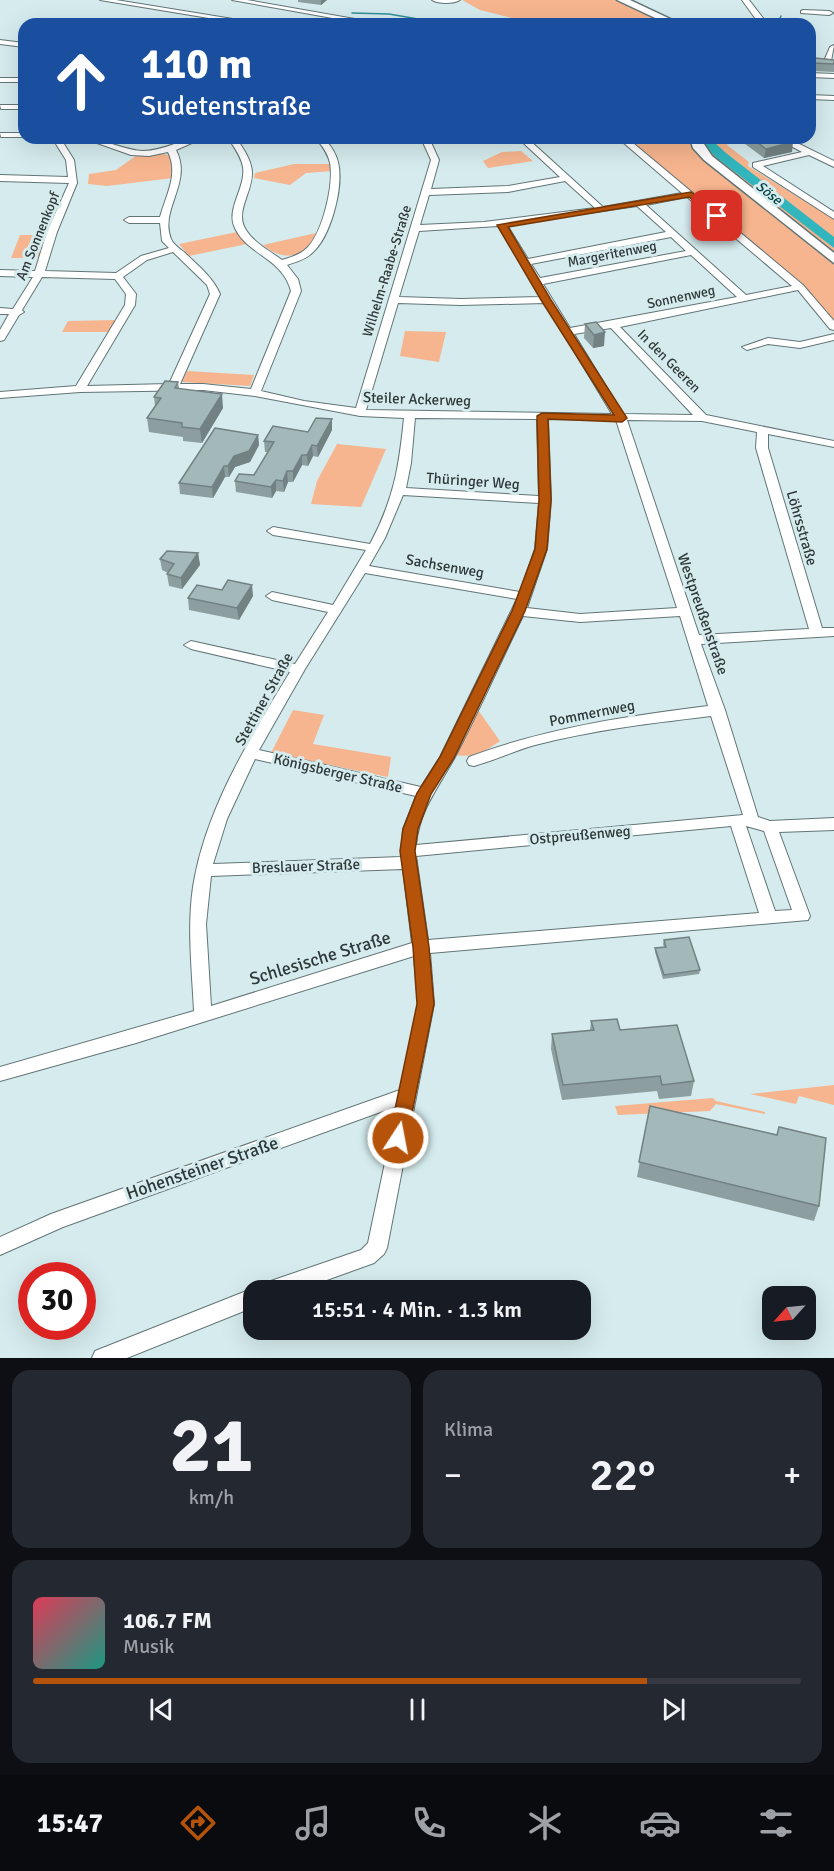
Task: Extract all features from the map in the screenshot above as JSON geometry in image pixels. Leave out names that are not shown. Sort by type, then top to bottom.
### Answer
[{"type":"main road","points":[[622,0],[662,18]]},
{"type":"main road","points":[[697,144],[708,158],[834,259]]},
{"type":"street","points":[[103,0],[223,18]]},
{"type":"street","points":[[235,0],[341,18]]},
{"type":"street","points":[[283,9],[292,0]]},
{"type":"street","points":[[435,0],[457,0]]},
{"type":"street","points":[[745,0],[759,18]]},
{"type":"street","points":[[819,0],[831,12]]},
{"type":"street","points":[[803,12],[831,12]]},
{"type":"street","points":[[0,43],[18,44]]},
{"type":"street","points":[[816,64],[831,63],[834,48]]},
{"type":"street","points":[[816,75],[834,76]]},
{"type":"street","points":[[0,80],[18,80]]},
{"type":"street","points":[[816,97],[834,98]]},
{"type":"street","points":[[1,107],[18,107]]},
{"type":"street","points":[[1,135],[18,135]]},
{"type":"street","name":"Am Sonnenkopf","points":[[0,338],[19,312],[39,274],[52,232],[74,180],[70,160],[62,144]]},
{"type":"street","points":[[105,144],[133,153],[171,149],[184,144]]},
{"type":"street","points":[[236,144],[246,157],[249,169],[236,218],[238,226],[248,239],[294,278],[296,291],[255,393]]},
{"type":"street","points":[[280,264],[308,252],[317,242],[323,226],[336,175],[334,160],[324,144]]},
{"type":"street","name":"Wilhelm-Raabe-Straße","points":[[360,413],[414,228],[427,192],[435,160],[430,144]]},
{"type":"street","points":[[529,144],[603,210]]},
{"type":"street","points":[[629,144],[800,286],[834,327]]},
{"type":"street","points":[[791,144],[834,164]]},
{"type":"street","points":[[171,149],[176,158],[177,174],[174,194],[165,220],[167,240],[206,278],[214,294],[173,387]]},
{"type":"street","points":[[808,153],[756,165],[834,216]]},
{"type":"street","points":[[0,178],[74,180]]},
{"type":"street","points":[[427,192],[508,189],[568,178]]},
{"type":"street","points":[[414,228],[502,225],[691,194]]},
{"type":"street","name":"Margeritenweg","points":[[639,203],[744,298]]},
{"type":"street","points":[[129,220],[165,220]]},
{"type":"street","name":"Westpreußenstraße","points":[[502,225],[546,300],[622,418],[718,710],[769,918]]},
{"type":"street","name":"Margeritenweg","points":[[524,262],[672,234]]},
{"type":"street","points":[[0,273],[118,276],[144,258],[175,249]]},
{"type":"street","name":"Margeritenweg","points":[[536,282],[693,252]]},
{"type":"street","points":[[80,389],[130,305],[129,289],[118,276]]},
{"type":"street","name":"Sonnenweg","points":[[566,332],[613,325],[800,286]]},
{"type":"street","points":[[394,300],[546,300]]},
{"type":"street","points":[[0,311],[19,312]]},
{"type":"street","name":"In den Geeren","points":[[613,325],[702,418]]},
{"type":"street","points":[[747,348],[768,341],[800,345],[834,337]]},
{"type":"street","name":"Steiler Ackerweg","points":[[0,395],[80,389],[203,387],[255,393],[360,413],[702,418],[834,444]]},
{"type":"street","name":"Stettiner Straße","points":[[203,1015],[198,945],[204,870],[225,807],[298,669],[363,569],[373,548],[399,491],[410,415]]},
{"type":"street","points":[[301,1280],[367,1257],[377,1248],[426,1004],[421,947],[408,857],[410,829],[424,793],[447,758],[519,611],[522,596],[541,549],[545,500],[542,416]]},
{"type":"street","name":"Löhrsstraße","points":[[762,430],[762,448],[817,633]]},
{"type":"street","name":"Thüringer Weg","points":[[399,491],[545,500]]},
{"type":"street","points":[[273,531],[373,548]]},
{"type":"street","name":"Sachsenweg","points":[[363,569],[522,596]]},
{"type":"street","points":[[272,596],[337,610]]},
{"type":"street","points":[[519,611],[580,618],[684,612]]},
{"type":"street","points":[[694,640],[834,632]]},
{"type":"street","points":[[191,645],[298,669]]},
{"type":"street","name":"Pommernweg","points":[[474,761],[506,747],[645,719],[718,710]]},
{"type":"street","name":"Königsberger Straße","points":[[252,753],[424,793]]},
{"type":"street","points":[[745,821],[770,827],[834,824]]},
{"type":"street","name":"Ostpreußenweg","points":[[408,857],[745,821]]},
{"type":"street","name":"Schlesische Straße","points":[[0,1074],[203,1015],[421,947],[802,916],[770,827]]},
{"type":"street","name":"Breslauer Straße","points":[[204,870],[408,857]]},
{"type":"street","name":"Hohensteiner Straße","points":[[0,1246],[58,1220],[406,1095]]},
{"type":"street","points":[[102,1358],[243,1301]]},
{"type":"shaded area","points":[[462,0],[615,0],[656,18],[512,18],[480,10]]},
{"type":"shaded area","points":[[631,144],[695,144],[834,261],[834,324],[820,306]]},
{"type":"shaded area","points":[[703,144],[727,144],[749,162],[748,166],[834,219],[834,255],[712,158]]},
{"type":"shaded area","points":[[521,151],[533,161],[488,168],[483,161],[502,152]]},
{"type":"shaded area","points":[[137,155],[172,156],[173,178],[107,186],[88,184],[89,174],[116,170]]},
{"type":"shaded area","points":[[294,164],[331,164],[332,171],[306,173],[290,185],[254,178],[255,173]]},
{"type":"shaded area","points":[[237,232],[247,244],[189,256],[179,244]]},
{"type":"shaded area","points":[[316,233],[307,248],[294,255],[278,254],[263,245]]},
{"type":"shaded area","points":[[20,235],[47,235],[38,258],[11,258]]},
{"type":"shaded area","points":[[116,320],[108,332],[62,332],[68,321]]},
{"type":"shaded area","points":[[405,331],[446,332],[439,362],[400,356]]},
{"type":"shaded area","points":[[187,371],[254,375],[250,386],[182,382]]},
{"type":"shaded area","points":[[337,444],[386,449],[361,507],[311,504],[317,481]]},
{"type":"shaded area","points":[[293,710],[324,715],[313,744],[391,757],[388,777],[271,753]]},
{"type":"shaded area","points":[[478,710],[500,741],[478,753],[467,756],[454,755]]},
{"type":"shaded area","points":[[834,1085],[834,1105],[799,1096],[796,1104],[750,1094]]},
{"type":"shaded area","points":[[713,1098],[716,1101],[765,1112],[765,1114],[716,1104],[710,1111],[618,1115],[615,1106]]},
{"type":"building","points":[[816,58],[834,60],[834,64],[816,63]]},
{"type":"building","points":[[759,144],[785,144],[766,149]]},
{"type":"building","points":[[596,322],[605,332],[594,335],[585,324]]},
{"type":"building","points":[[165,381],[178,382],[175,388],[222,394],[200,429],[182,427],[182,423],[147,418],[161,398],[154,397]]},
{"type":"building","points":[[316,418],[332,419],[317,446],[312,445],[307,455],[302,455],[293,471],[287,471],[283,481],[276,480],[271,487],[235,481],[239,474],[254,475],[274,442],[264,441],[273,426],[308,432]]},
{"type":"building","points":[[215,428],[258,435],[249,451],[234,456],[228,466],[224,466],[212,487],[179,483]]},
{"type":"building","points":[[167,551],[198,553],[181,578],[167,574],[174,564],[160,559]]},
{"type":"building","points":[[228,580],[252,585],[237,608],[188,598],[197,585],[222,590]]},
{"type":"building","points":[[689,937],[700,970],[664,975],[655,948],[666,947],[664,940]]},
{"type":"building","points":[[617,1019],[620,1030],[677,1025],[694,1081],[662,1085],[660,1076],[563,1085],[552,1034],[594,1030],[591,1021]]},
{"type":"building","points":[[650,1106],[777,1135],[779,1127],[826,1138],[819,1206],[639,1162]]},
{"type":"waterway","points":[[352,13],[389,14],[412,18]]},
{"type":"waterway","name":"Söse","points":[[709,144],[834,244]]},
{"type":"route","points":[[398,1138],[426,1004],[408,851],[410,829],[424,793],[447,758],[519,611],[522,596],[541,549],[545,500],[542,416],[622,418],[546,300],[502,225],[545,220],[691,194],[717,216]]}]
